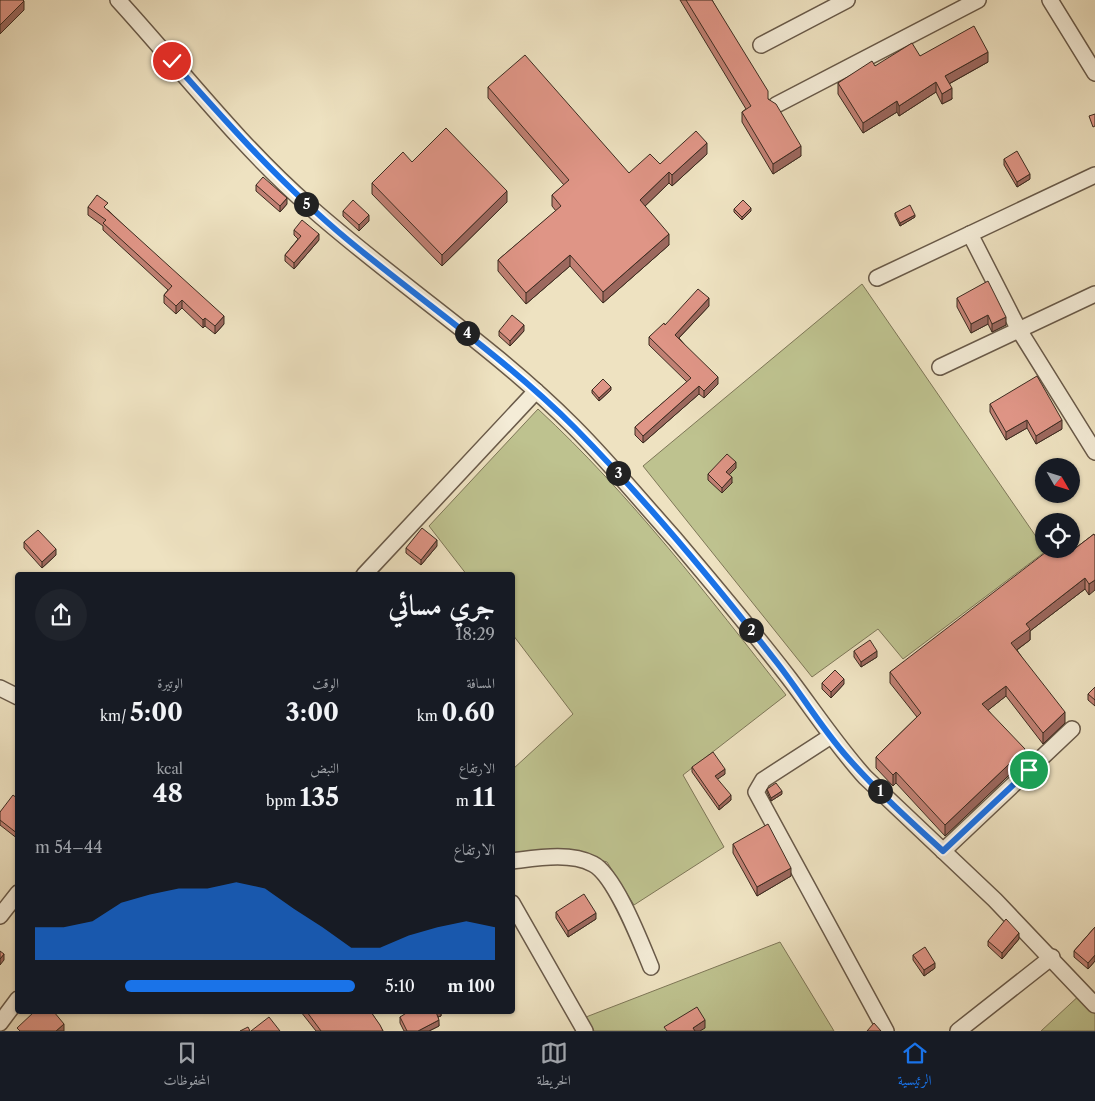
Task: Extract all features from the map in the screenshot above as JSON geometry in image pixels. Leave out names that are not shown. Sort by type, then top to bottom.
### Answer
[{"type":"street","points":[[118,0],[241,139],[307,205],[348,240],[475,338],[536,391],[621,476],[722,594],[790,680],[831,736],[865,777],[1052,957],[1095,1005]]},
{"type":"street","points":[[761,45],[847,0]]},
{"type":"street","points":[[776,105],[978,0]]},
{"type":"street","points":[[1050,0],[1095,73]]},
{"type":"street","points":[[876,278],[1095,175]]},
{"type":"street","points":[[970,234],[1018,330],[1095,452]]},
{"type":"street","points":[[940,367],[1095,294]]},
{"type":"street","points":[[367,572],[536,391]]},
{"type":"street","points":[[0,688],[15,696]]},
{"type":"street","points":[[943,851],[1072,729]]},
{"type":"street","points":[[831,736],[763,780],[757,786],[756,792],[886,1031]]},
{"type":"street","points":[[515,861],[546,857],[571,858],[592,863],[602,870],[630,917],[651,967]]},
{"type":"street","points":[[0,916],[15,896]]},
{"type":"street","points":[[515,908],[585,1031]]},
{"type":"street","points":[[958,1031],[1052,957]]},
{"type":"street","points":[[0,1023],[15,1003]]},
{"type":"green space","points":[[862,284],[1035,535],[1035,558],[1037,558],[903,659],[878,629],[812,677],[643,466]]},
{"type":"green space","points":[[538,409],[605,476],[668,547],[786,695],[683,775],[724,847],[634,905],[607,862],[566,850],[515,855],[515,767],[573,714],[515,638],[515,572],[465,572],[429,526]]},
{"type":"green space","points":[[780,942],[834,1031],[594,1031],[586,1017]]},
{"type":"green space","points":[[1083,992],[1095,1005],[1095,1031],[1041,1031]]},
{"type":"building","points":[[0,0],[24,1],[0,25]]},
{"type":"building","points":[[686,0],[712,0],[768,91],[768,99],[776,104],[801,146],[773,164],[742,112],[751,106]]},
{"type":"building","points":[[974,26],[988,52],[945,76],[952,88],[942,94],[936,82],[899,106],[897,101],[863,123],[838,83],[872,61],[875,66],[912,43],[920,56]]},
{"type":"building","points":[[525,55],[629,173],[650,154],[660,164],[696,131],[707,143],[672,175],[669,172],[640,200],[669,234],[603,292],[570,255],[526,293],[498,260],[561,206],[552,195],[569,180],[488,87]]},
{"type":"building","points":[[1095,114],[1095,126],[1093,127],[1089,116]]},
{"type":"building","points":[[446,128],[507,191],[442,255],[372,183],[403,152],[412,162]]},
{"type":"building","points":[[1017,151],[1030,174],[1017,182],[1004,159]]},
{"type":"building","points":[[263,177],[287,198],[280,206],[256,185]]},
{"type":"building","points":[[97,195],[108,203],[104,207],[224,316],[215,326],[205,318],[203,320],[182,300],[176,306],[164,295],[172,286],[103,223],[106,220],[88,207]]},
{"type":"building","points":[[353,200],[369,215],[359,225],[343,211]]},
{"type":"building","points":[[743,200],[751,208],[742,217],[734,209]]},
{"type":"building","points":[[910,205],[915,215],[900,223],[895,213]]},
{"type":"building","points":[[302,220],[319,234],[294,263],[285,255],[301,236],[294,230]]},
{"type":"building","points":[[988,281],[1006,317],[992,324],[988,315],[971,324],[957,298]]},
{"type":"building","points":[[698,289],[709,298],[675,335],[718,377],[704,391],[699,386],[643,436],[635,427],[691,378],[649,337],[664,323],[665,325]]},
{"type":"building","points":[[512,315],[524,325],[510,341],[499,331]]},
{"type":"building","points":[[1037,376],[1062,420],[1036,436],[1027,420],[1006,432],[990,404]]},
{"type":"building","points":[[603,379],[611,387],[599,398],[592,390]]},
{"type":"building","points":[[727,454],[736,462],[726,472],[732,477],[722,488],[708,474]]},
{"type":"building","points":[[422,528],[437,540],[421,560],[406,548]]},
{"type":"building","points":[[38,530],[56,549],[42,562],[24,542]]},
{"type":"building","points":[[1094,534],[1095,580],[1089,584],[1085,578],[1026,624],[1030,629],[1011,643],[1065,712],[1043,733],[1006,686],[982,704],[1025,749],[945,825],[896,772],[893,775],[876,757],[921,713],[890,672],[1038,558],[1080,558],[1080,545]]},
{"type":"building","points":[[870,640],[877,651],[861,662],[854,651]]},
{"type":"building","points":[[835,670],[844,679],[831,692],[822,683]]},
{"type":"building","points":[[1095,687],[1095,700],[1088,694]]},
{"type":"building","points":[[713,752],[725,769],[715,776],[731,795],[719,806],[692,767]]},
{"type":"building","points":[[776,783],[782,791],[771,798],[767,789]]},
{"type":"building","points":[[13,795],[15,797],[15,832],[0,820],[0,812]]},
{"type":"building","points":[[768,824],[791,868],[757,887],[733,844]]},
{"type":"building","points":[[584,894],[596,913],[568,931],[556,912]]},
{"type":"building","points":[[1006,919],[1019,933],[1002,953],[988,941]]},
{"type":"building","points":[[1095,927],[1095,955],[1088,963],[1074,951]]},
{"type":"building","points":[[925,947],[935,963],[924,970],[913,955]]},
{"type":"building","points":[[0,951],[4,954],[0,959]]},
{"type":"building","points":[[697,1007],[705,1020],[693,1028],[695,1031],[667,1031],[664,1027]]},
{"type":"building","points":[[32,1014],[56,1014],[64,1024],[56,1031],[20,1031],[17,1028]]},
{"type":"building","points":[[308,1014],[372,1014],[383,1031],[321,1031]]},
{"type":"building","points":[[405,1014],[437,1014],[439,1020],[418,1031],[407,1031],[400,1017]]},
{"type":"building","points":[[269,1017],[280,1031],[251,1031]]},
{"type":"building","points":[[874,1023],[881,1031],[867,1031]]},
{"type":"building","points":[[248,1027],[250,1031],[240,1031]]},
{"type":"route","points":[[172,61],[270,170],[307,205],[348,240],[475,338],[526,381],[621,476],[722,594],[790,680],[845,755],[865,777],[943,851],[1029,770]]}]
